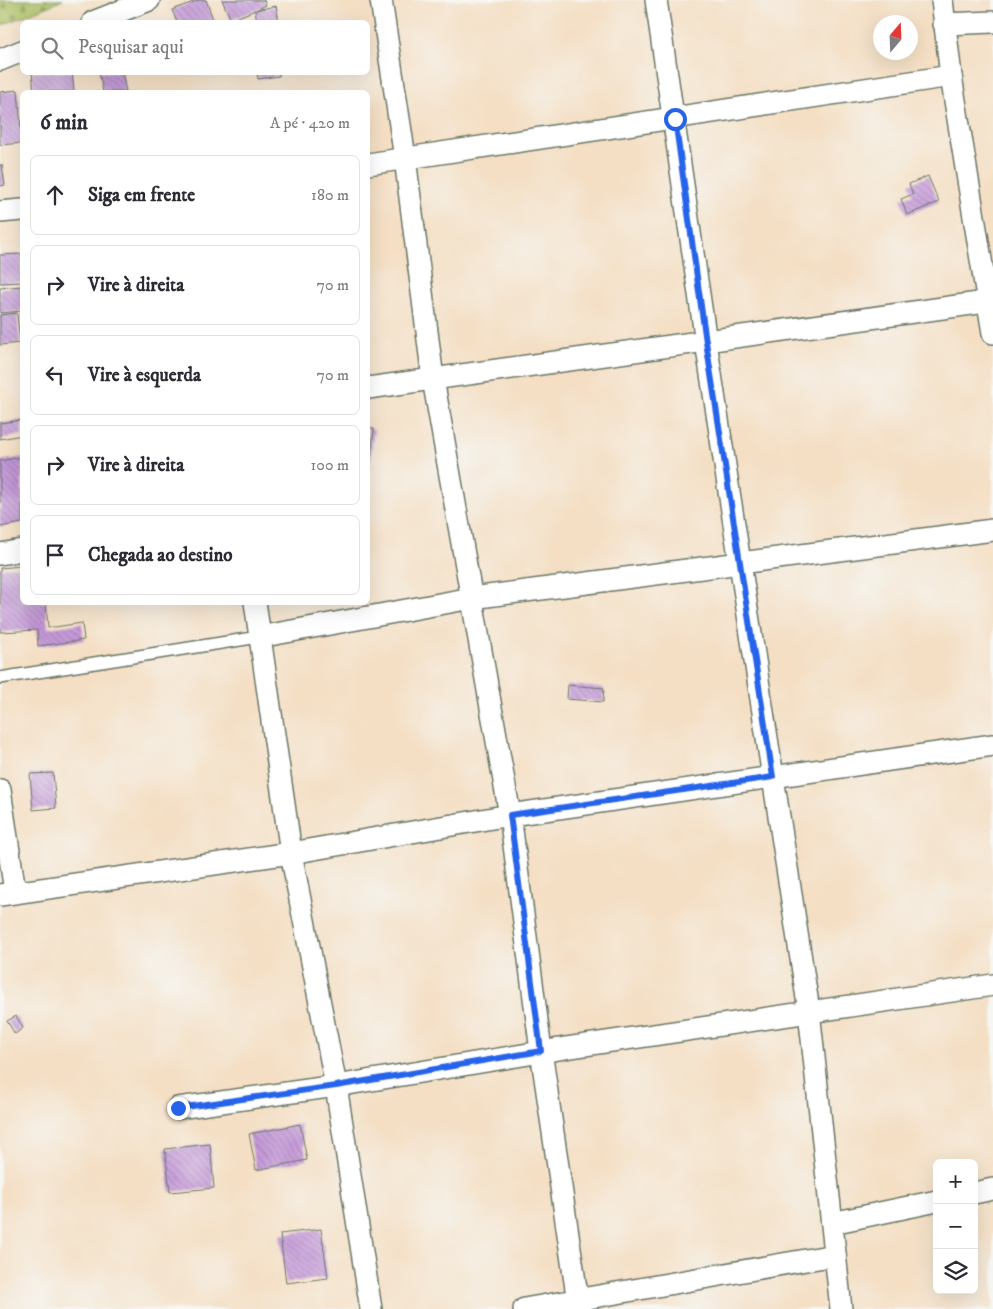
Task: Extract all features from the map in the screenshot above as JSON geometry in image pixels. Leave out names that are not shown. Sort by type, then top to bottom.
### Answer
[{"type":"street","points":[[98,20],[149,0]]},
{"type":"street","points":[[381,0],[405,158],[433,379],[510,815],[541,1051],[578,1305]]},
{"type":"street","points":[[656,0],[675,119],[706,342],[809,1011],[841,1309]]},
{"type":"street","points":[[942,0],[951,76],[990,301],[993,333]]},
{"type":"street","points":[[944,24],[993,22]]},
{"type":"street","points":[[0,60],[20,52]]},
{"type":"street","points":[[370,164],[951,76]]},
{"type":"street","points":[[0,212],[20,210]]},
{"type":"street","points":[[370,388],[990,301]]},
{"type":"street","points":[[259,637],[472,598],[993,530]]},
{"type":"street","points":[[0,554],[20,550]]},
{"type":"street","points":[[255,605],[291,853],[336,1086],[371,1309]]},
{"type":"street","points":[[0,790],[8,894],[291,853],[510,815],[993,745]]},
{"type":"street","points":[[178,1108],[336,1086],[541,1051],[993,985]]},
{"type":"street","points":[[978,1192],[993,1189]]},
{"type":"street","points":[[832,1223],[933,1202]]},
{"type":"street","points":[[524,1309],[578,1305],[835,1255]]},
{"type":"lane","points":[[0,678],[259,637]]},
{"type":"green space","points":[[0,0],[63,0],[0,26]]},
{"type":"building","points":[[199,0],[206,0],[213,20],[176,20],[172,10]]},
{"type":"building","points":[[222,0],[264,0],[266,5],[256,10],[276,6],[279,20],[257,20],[255,10],[231,20]]},
{"type":"building","points":[[32,75],[72,75],[74,90],[34,90]]},
{"type":"building","points":[[100,75],[123,75],[126,90],[103,90]]},
{"type":"building","points":[[257,75],[279,75],[279,76],[258,79]]},
{"type":"building","points":[[18,90],[20,143],[0,145],[0,92]]},
{"type":"building","points":[[0,165],[2,165],[5,185],[0,186]]},
{"type":"building","points":[[928,176],[939,202],[907,215],[901,199],[913,194],[909,184]]},
{"type":"building","points":[[20,254],[20,282],[0,283],[0,255]]},
{"type":"building","points":[[20,286],[20,311],[0,313],[0,288]]},
{"type":"building","points":[[17,313],[20,343],[0,345],[0,315]]},
{"type":"building","points":[[20,420],[20,435],[0,439],[0,423]]},
{"type":"building","points":[[370,428],[374,429],[370,468]]},
{"type":"building","points":[[20,457],[20,523],[0,527],[0,461]]},
{"type":"building","points":[[20,566],[20,605],[46,605],[48,628],[82,623],[84,640],[38,646],[37,630],[0,632],[0,568]]},
{"type":"building","points":[[568,685],[604,688],[603,702],[567,699]]},
{"type":"building","points":[[53,773],[56,808],[33,810],[30,774]]},
{"type":"building","points":[[16,1016],[23,1028],[15,1034],[7,1021]]},
{"type":"building","points":[[300,1124],[307,1160],[256,1170],[249,1134]]},
{"type":"building","points":[[210,1144],[214,1188],[170,1192],[165,1149]]},
{"type":"building","points":[[321,1229],[328,1278],[286,1283],[280,1234]]},
{"type":"route","points":[[178,1108],[336,1086],[541,1051],[510,815],[773,777],[706,342],[675,119]]}]
